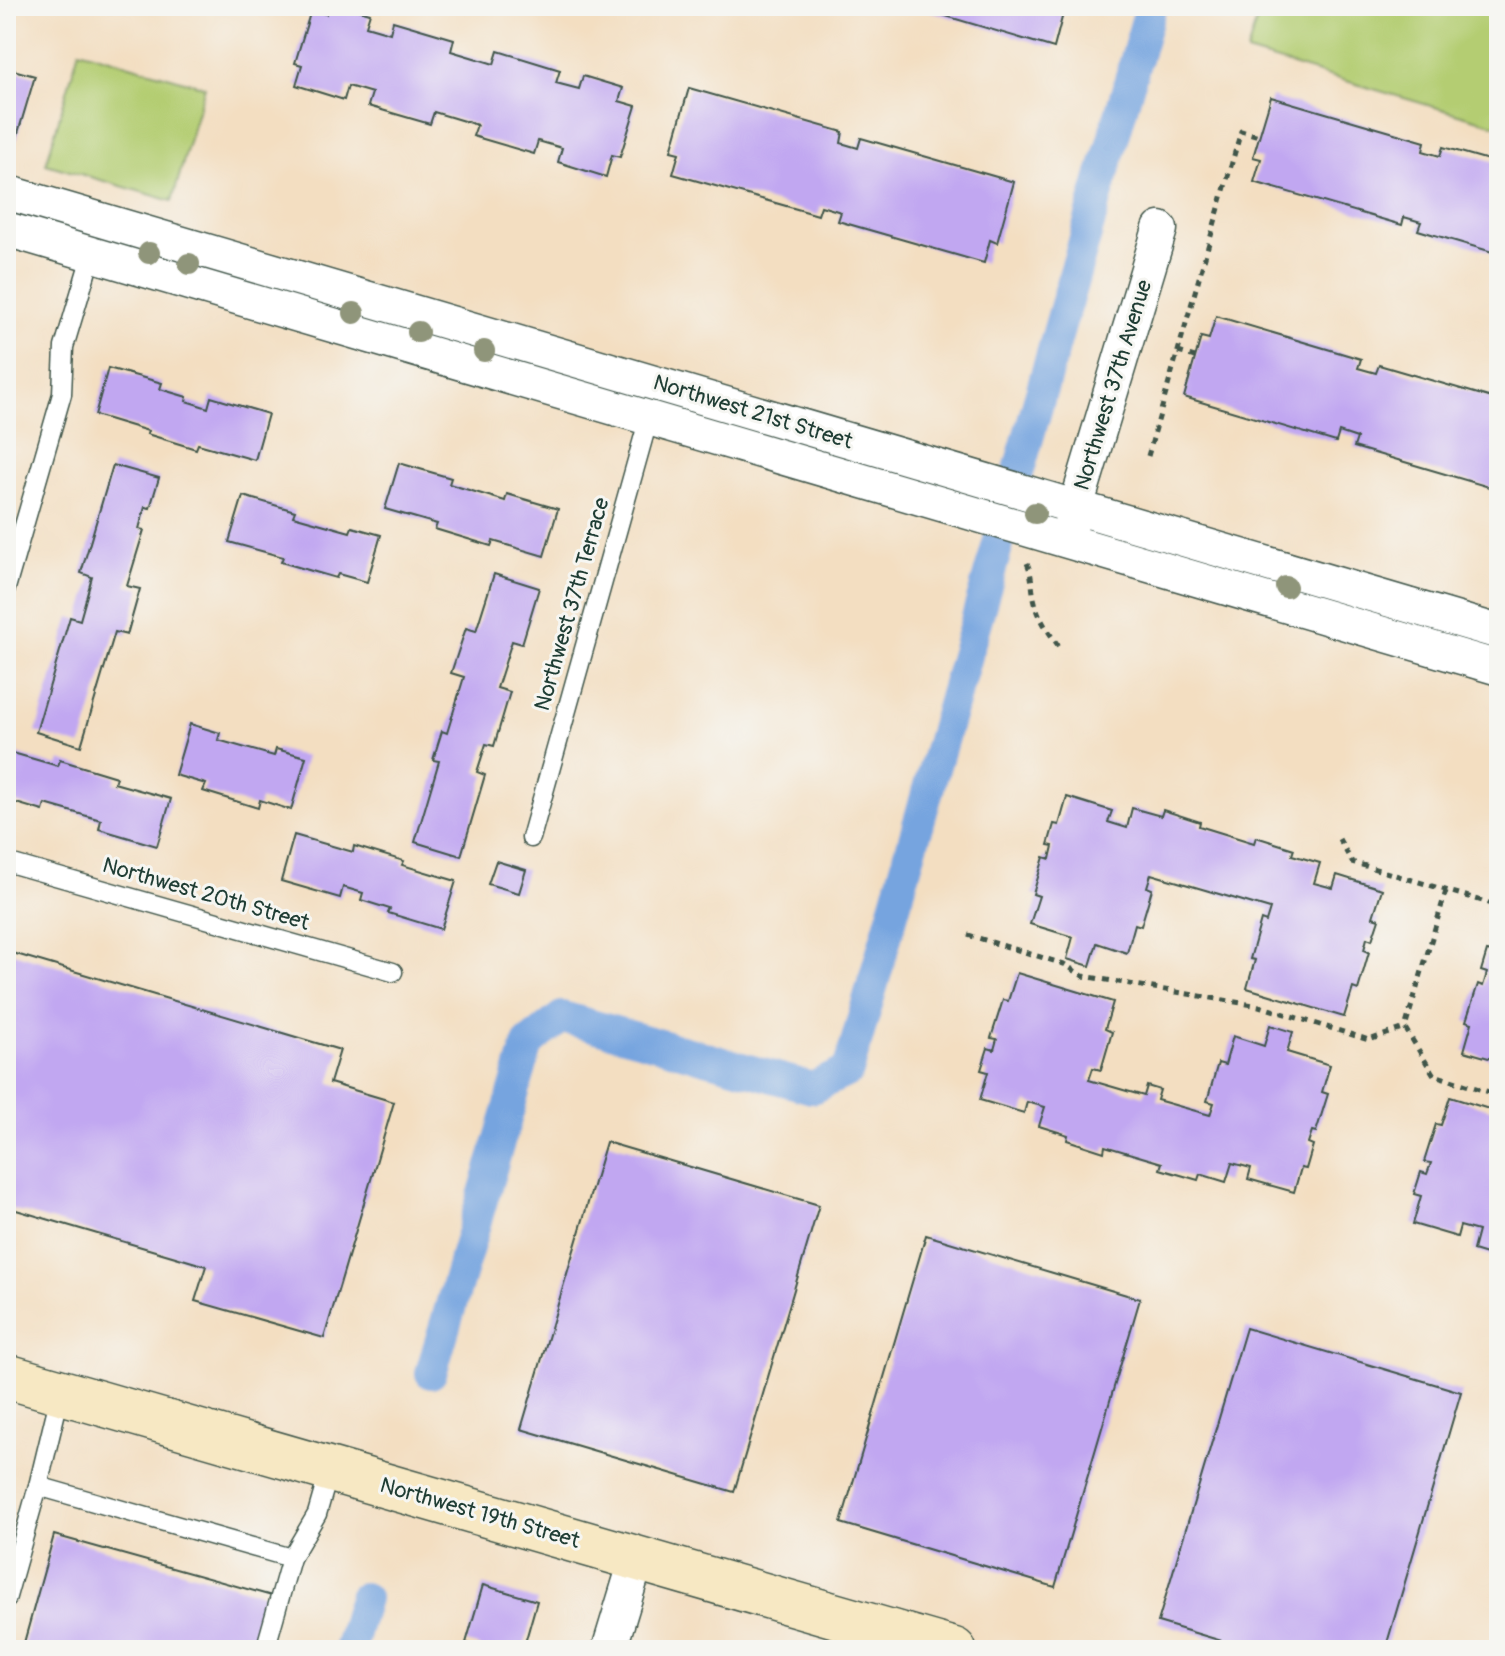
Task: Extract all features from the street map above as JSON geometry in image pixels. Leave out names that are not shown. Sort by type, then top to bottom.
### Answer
[{"type":"street","name":"Northwest 21st Street","points":[[6,192],[1499,632]]},
{"type":"street","name":"Northwest 21st Street","points":[[6,229],[1499,668]]},
{"type":"street","name":"Northwest 37th Avenue","points":[[1066,540],[1160,229]]},
{"type":"street","name":"Northwest 19th Street","points":[[6,1376],[954,1650]]},
{"type":"street","points":[[609,1650],[637,1558]]},
{"type":"lane","points":[[6,588],[62,394],[64,347],[101,220]]},
{"type":"lane","name":"Northwest 37th Terrace","points":[[531,838],[659,384]]},
{"type":"lane","name":"Northwest 20th Street","points":[[6,862],[393,972]]},
{"type":"lane","points":[[6,1600],[61,1391]]},
{"type":"lane","points":[[265,1650],[291,1558],[317,1514],[330,1469]]},
{"type":"lane","points":[[38,1486],[291,1558]]},
{"type":"path","points":[[1148,456],[1241,131],[1259,136]]},
{"type":"path","points":[[1178,352],[1195,357]]},
{"type":"path","points":[[1024,556],[1032,574],[1034,601],[1042,623],[1060,648]]},
{"type":"path","points":[[1339,839],[1352,862],[1499,906]]},
{"type":"path","points":[[1446,891],[1405,1028],[1434,1075],[1499,1095]]},
{"type":"path","points":[[968,935],[1064,964],[1083,976],[1259,1006],[1369,1040],[1405,1028]]},
{"type":"green space","points":[[1261,6],[1499,6],[1499,126],[1247,52]]},
{"type":"green space","points":[[79,50],[205,87],[172,201],[46,164]]},
{"type":"building","points":[[329,6],[345,6],[370,13],[366,26],[390,33],[393,21],[454,39],[451,51],[494,64],[498,51],[560,70],[556,83],[579,89],[583,76],[623,88],[619,101],[636,106],[620,157],[612,155],[606,177],[558,162],[562,148],[538,141],[534,154],[473,136],[477,125],[434,112],[430,124],[368,106],[372,93],[348,86],[344,100],[296,85],[302,65],[295,63],[311,10],[326,14]]},
{"type":"building","points":[[912,6],[1065,6],[1054,48]]},
{"type":"building","points":[[6,68],[35,76],[15,143],[6,141]]},
{"type":"building","points":[[689,88],[843,132],[841,143],[858,148],[861,138],[1014,182],[997,243],[990,240],[984,263],[838,221],[841,212],[821,206],[818,215],[673,174],[679,153],[671,151]]},
{"type":"building","points":[[1271,97],[1425,142],[1423,151],[1440,156],[1443,147],[1499,163],[1499,254],[1418,230],[1421,222],[1404,217],[1402,225],[1254,182],[1261,159],[1253,157]]},
{"type":"building","points":[[1216,316],[1361,359],[1358,368],[1376,373],[1379,365],[1499,400],[1499,490],[1354,447],[1357,438],[1339,432],[1336,442],[1184,397],[1201,337],[1209,339]]},
{"type":"building","points":[[108,368],[162,383],[160,389],[187,397],[186,401],[208,408],[211,397],[268,414],[255,460],[198,444],[196,449],[95,415]]},
{"type":"building","points":[[399,463],[451,478],[449,484],[505,501],[507,494],[558,509],[544,556],[493,541],[491,546],[435,529],[437,524],[385,509]]},
{"type":"building","points":[[113,465],[159,478],[150,508],[145,507],[139,529],[144,530],[127,586],[140,589],[127,635],[115,632],[81,746],[36,732],[70,617],[80,620],[92,577],[81,573]]},
{"type":"building","points":[[243,496],[295,511],[293,516],[350,532],[352,527],[381,535],[367,582],[338,574],[336,578],[281,562],[283,557],[229,542]]},
{"type":"building","points":[[494,574],[539,588],[522,644],[512,641],[497,688],[510,692],[494,746],[486,744],[477,772],[485,775],[461,856],[415,842],[439,761],[433,760],[442,731],[447,733],[464,677],[451,673],[466,628],[476,631]]},
{"type":"building","points":[[190,724],[220,733],[218,740],[274,756],[276,749],[306,757],[291,810],[260,800],[258,808],[203,791],[206,784],[175,775]]},
{"type":"building","points":[[6,751],[58,766],[60,760],[116,777],[114,783],[171,799],[157,846],[99,829],[101,820],[45,804],[43,811],[6,800]]},
{"type":"building","points":[[1067,797],[1112,811],[1108,822],[1127,828],[1132,808],[1161,816],[1163,810],[1200,822],[1199,826],[1254,843],[1256,837],[1294,849],[1292,855],[1320,863],[1314,883],[1333,888],[1337,875],[1382,889],[1373,917],[1379,919],[1372,940],[1367,938],[1364,950],[1369,952],[1358,990],[1353,988],[1344,1017],[1247,988],[1255,960],[1250,959],[1261,920],[1266,922],[1270,909],[1151,874],[1147,887],[1152,889],[1141,926],[1135,924],[1127,953],[1097,943],[1090,966],[1067,959],[1073,937],[1030,924],[1039,896],[1033,894],[1044,857],[1050,859],[1053,846],[1048,845],[1054,824],[1059,825]]},
{"type":"building","points":[[294,835],[353,852],[354,846],[456,881],[441,929],[388,913],[390,909],[361,900],[363,893],[343,887],[340,898],[281,881]]},
{"type":"building","points":[[496,861],[526,870],[519,893],[488,884]]},
{"type":"building","points":[[1499,931],[1499,1061],[1464,1051],[1472,1023],[1466,1021],[1478,984],[1483,986],[1487,973],[1481,971],[1487,951],[1492,952]]},
{"type":"building","points":[[6,951],[340,1050],[330,1083],[394,1102],[324,1338],[195,1301],[206,1266],[6,1207]]},
{"type":"building","points":[[1017,973],[1113,1002],[1105,1029],[1112,1032],[1101,1070],[1093,1068],[1089,1080],[1144,1096],[1147,1086],[1160,1090],[1157,1100],[1210,1115],[1214,1103],[1207,1101],[1218,1063],[1225,1065],[1233,1036],[1264,1046],[1270,1025],[1293,1032],[1287,1052],[1330,1065],[1322,1092],[1328,1094],[1316,1132],[1312,1131],[1308,1143],[1313,1145],[1306,1169],[1301,1168],[1294,1192],[1248,1179],[1251,1168],[1232,1163],[1226,1182],[1200,1174],[1198,1180],[1160,1169],[1162,1163],[1105,1146],[1104,1152],[1067,1140],[1068,1135],[1039,1126],[1045,1107],[1027,1102],[1024,1113],[980,1100],[988,1072],[981,1070],[988,1048],[994,1050],[997,1039],[991,1038],[1003,1000],[1008,1001]]},
{"type":"building","points":[[1450,1097],[1499,1112],[1499,1258],[1473,1250],[1478,1231],[1460,1226],[1457,1237],[1413,1224],[1421,1196],[1414,1194],[1421,1172],[1427,1174],[1431,1163],[1424,1162],[1436,1124],[1441,1125]]},
{"type":"building","points":[[606,1142],[819,1205],[734,1492],[521,1429]]},
{"type":"building","points":[[926,1235],[1140,1299],[1055,1587],[841,1523]]},
{"type":"building","points":[[1246,1328],[1461,1392],[1385,1650],[1252,1650],[1158,1622]]},
{"type":"building","points":[[54,1535],[272,1596],[257,1650],[22,1650]]},
{"type":"building","points":[[483,1585],[537,1601],[523,1650],[480,1650],[481,1647],[466,1643]]},
{"type":"waterway","points":[[431,1373],[528,1044],[562,1017],[812,1088],[848,1071],[1151,6]]},
{"type":"waterway","points":[[349,1650],[364,1598]]}]
